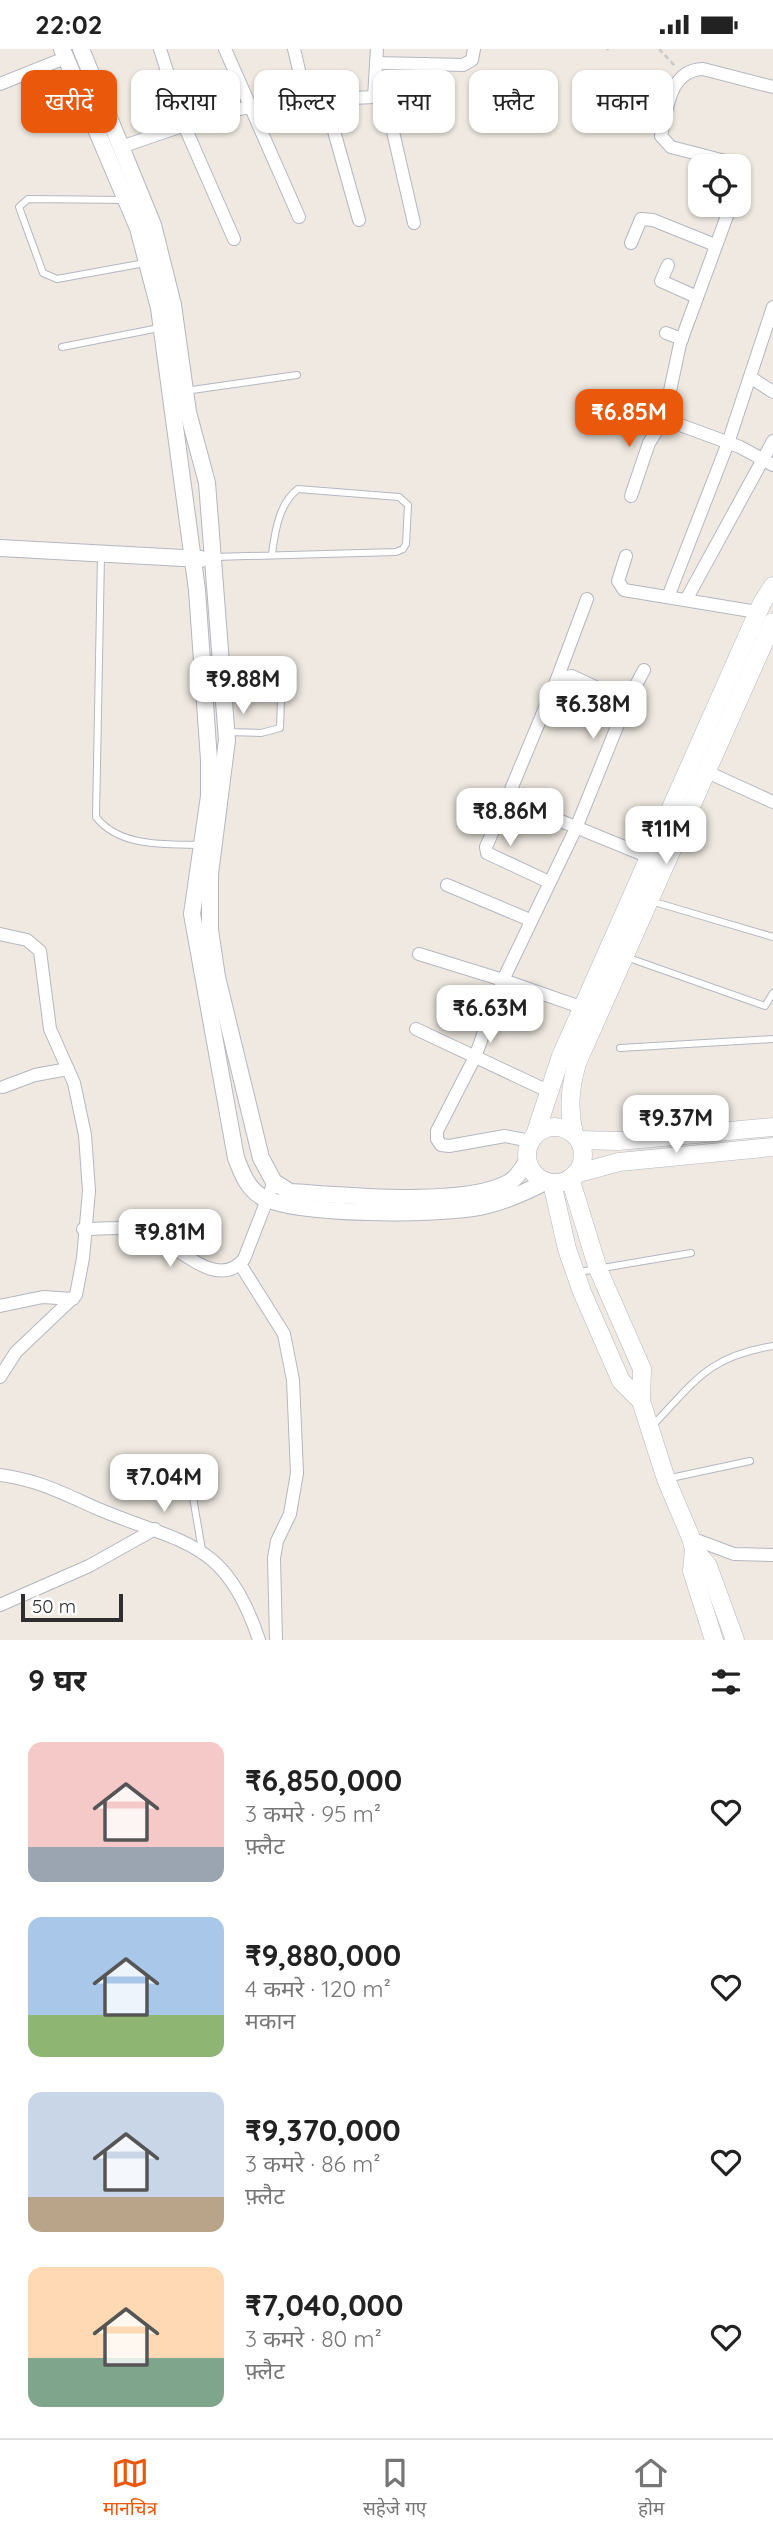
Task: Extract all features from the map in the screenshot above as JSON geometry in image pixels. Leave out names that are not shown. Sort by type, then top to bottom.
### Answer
[{"type":"main road","points":[[641,1401],[621,1381],[582,1292],[548,1183],[533,1174],[527,1161],[561,1056],[625,956],[707,772],[765,617],[773,586]]},
{"type":"main road","points":[[734,1640],[708,1566],[692,1544],[666,1479],[641,1401],[642,1370],[598,1269],[573,1176],[583,1154],[569,1115],[571,1086],[591,1010],[649,857],[765,617]]},
{"type":"main road","points":[[533,1138],[554,1127],[576,1137],[619,1141],[773,1127]]},
{"type":"main road","points":[[548,1183],[619,1162],[773,1147]]},
{"type":"main road","points":[[692,1544],[692,1571],[714,1640]]},
{"type":"street","points":[[80,49],[153,225],[173,305],[185,391],[207,483],[226,732],[209,874],[210,930],[217,977],[261,1158],[274,1182],[290,1192],[408,1199],[476,1191],[508,1183],[520,1174],[527,1161]]},
{"type":"street","points":[[160,49],[167,70]]},
{"type":"street","points":[[225,49],[299,217]]},
{"type":"street","points":[[293,49],[298,70]]},
{"type":"street","points":[[377,49],[377,70]]},
{"type":"street","points":[[376,63],[469,64],[474,49]]},
{"type":"street","points":[[0,84],[64,53],[138,228],[147,263],[161,327],[197,590],[209,760],[209,796],[191,914],[236,1158],[245,1181],[265,1198],[287,1206],[408,1213],[479,1207],[514,1198],[548,1183]]},
{"type":"street","points":[[426,64],[426,70]]},
{"type":"street","points":[[698,154],[671,147],[663,142],[661,136],[675,84],[682,74],[691,69],[703,69],[773,87]]},
{"type":"street","points":[[240,110],[252,107]]},
{"type":"street","points":[[121,147],[161,133]]},
{"type":"street","points":[[188,133],[234,239]]},
{"type":"street","points":[[335,133],[359,220]]},
{"type":"street","points":[[390,133],[415,223]]},
{"type":"street","points":[[631,496],[649,443],[664,419],[682,339],[726,217]]},
{"type":"street","points":[[631,243],[641,219],[653,220],[715,245]]},
{"type":"street","points":[[668,265],[661,281],[696,297]]},
{"type":"street","points":[[668,597],[728,443],[773,307]]},
{"type":"street","points":[[666,333],[682,339]]},
{"type":"street","points":[[750,377],[773,393]]},
{"type":"street","points":[[664,419],[728,443],[767,462]]},
{"type":"street","points":[[687,600],[767,462],[773,441]]},
{"type":"street","points":[[0,548],[191,561],[214,557]]},
{"type":"street","points":[[626,556],[619,586],[765,617]]},
{"type":"street","points":[[549,882],[487,853],[486,847],[558,678],[587,599]]},
{"type":"street","points":[[533,1138],[505,1136],[449,1146],[442,1145],[437,1139],[437,1131],[475,1057],[503,980],[576,828],[627,702],[645,670]]},
{"type":"street","points":[[558,678],[572,676],[627,702]]},
{"type":"street","points":[[707,772],[773,802]]},
{"type":"street","points":[[507,799],[649,857]]},
{"type":"street","points":[[447,885],[530,920]]},
{"type":"street","points":[[0,934],[27,940],[40,951],[50,1029],[68,1069],[80,1107],[89,1191],[83,1229],[79,1290],[73,1299],[16,1352],[0,1377]]},
{"type":"street","points":[[419,954],[591,1010]]},
{"type":"street","points":[[416,1029],[550,1092]]},
{"type":"street","points":[[3,1087],[35,1075],[68,1069]]},
{"type":"street","points":[[274,1182],[265,1198],[244,1258],[284,1334],[291,1355],[297,1473],[290,1514],[277,1541],[274,1558],[276,1640]]},
{"type":"street","points":[[83,1229],[144,1230],[161,1239],[182,1257],[212,1268],[244,1258]]},
{"type":"street","points":[[0,1306],[43,1297],[73,1299]]},
{"type":"street","points":[[0,1475],[41,1482],[97,1509],[155,1529],[202,1551],[221,1568],[249,1609],[259,1640]]},
{"type":"street","points":[[0,1605],[89,1566],[155,1529]]},
{"type":"street","points":[[692,1544],[734,1553],[773,1555]]},
{"type":"lane","points":[[126,200],[28,199],[19,207],[43,273],[49,277],[57,279],[147,263]]},
{"type":"lane","points":[[62,347],[161,327]]},
{"type":"lane","points":[[185,391],[297,375]]},
{"type":"lane","points":[[214,557],[272,553],[396,552],[406,544],[408,505],[399,497],[298,489],[292,494],[278,520],[272,553]]},
{"type":"lane","points":[[101,554],[96,817],[103,825],[137,841],[202,845]]},
{"type":"lane","points":[[222,667],[274,666],[282,671],[280,728],[261,733],[226,732]]},
{"type":"lane","points":[[649,901],[773,937]]},
{"type":"lane","points":[[625,956],[765,1006],[773,993]]},
{"type":"lane","points":[[620,1048],[773,1039]]},
{"type":"lane","points":[[575,1273],[691,1253]]},
{"type":"lane","points":[[649,1429],[718,1361],[748,1350],[773,1346]]},
{"type":"lane","points":[[666,1479],[750,1461]]},
{"type":"lane","points":[[188,1468],[202,1551]]},
{"type":"path","points":[[659,49],[682,74]]}]
